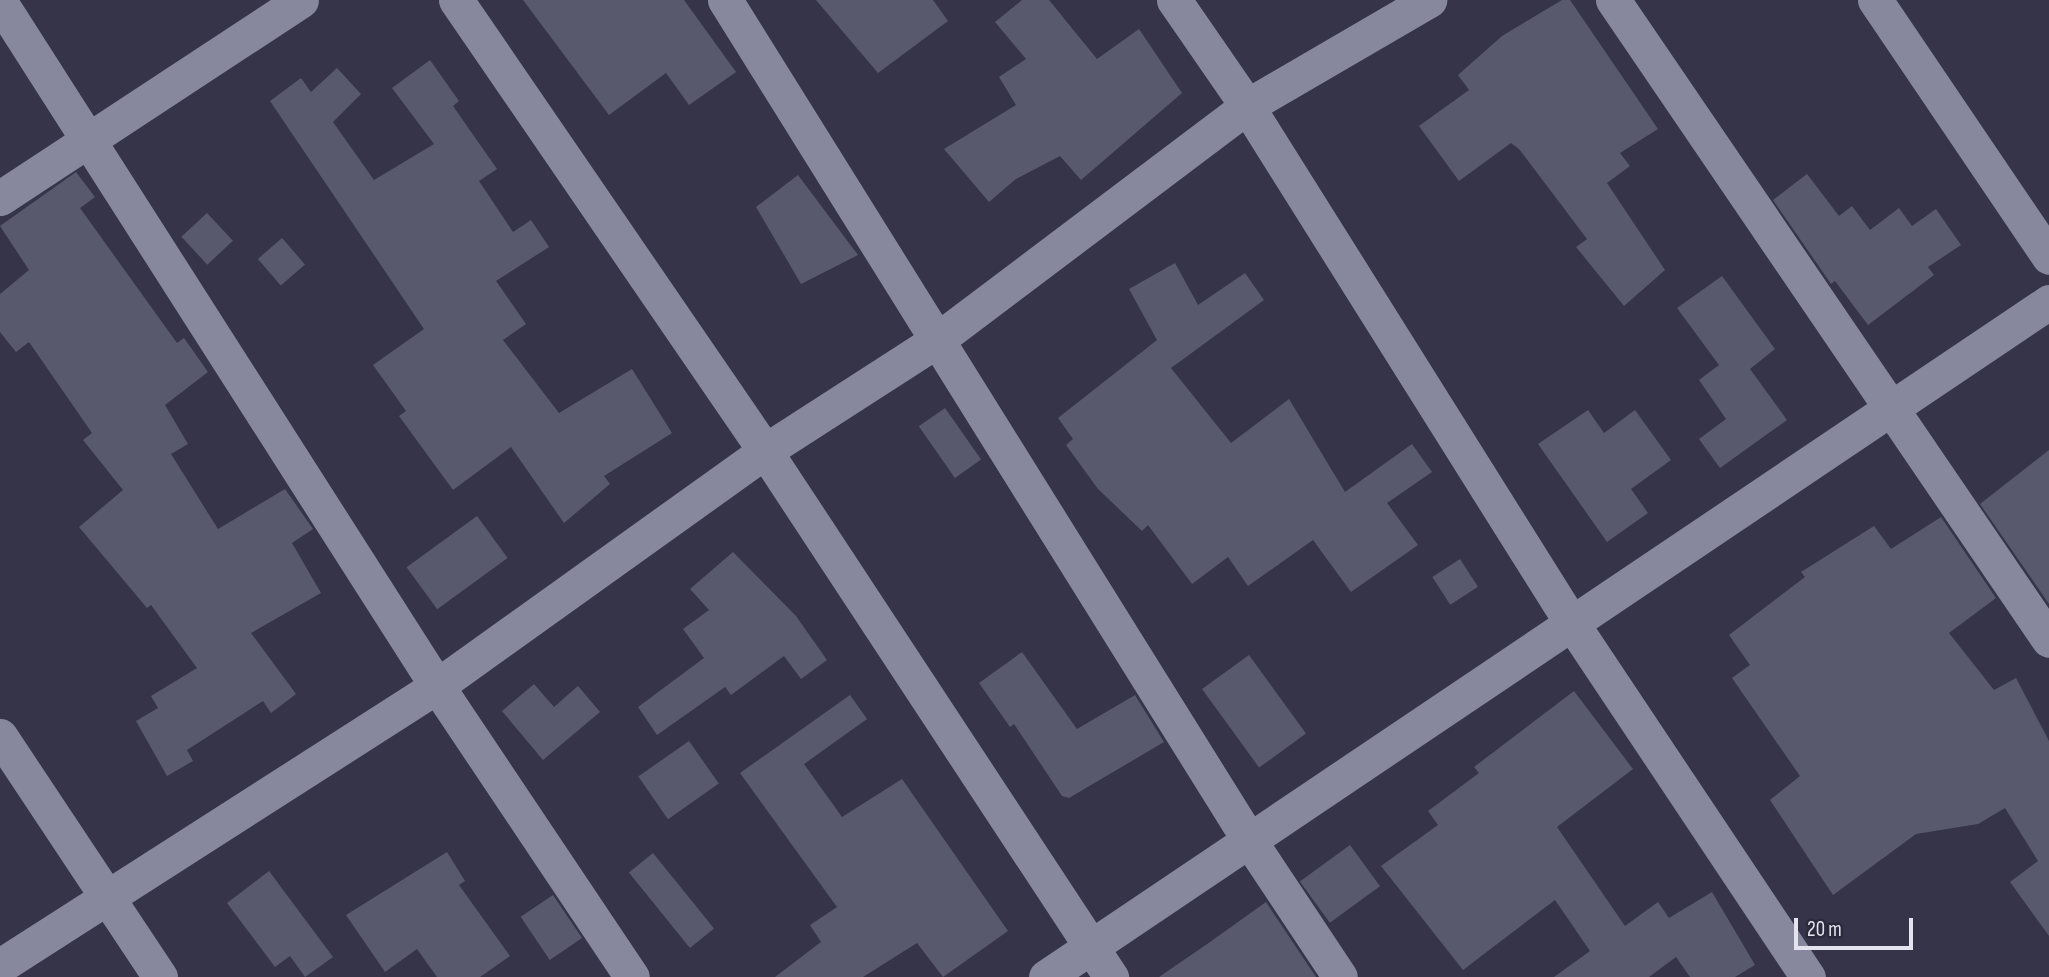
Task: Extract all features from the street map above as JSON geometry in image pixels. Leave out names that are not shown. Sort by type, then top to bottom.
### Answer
[{"type":"street","points":[[0,198],[302,0]]},
{"type":"street","points":[[456,0],[765,451],[1111,977]]},
{"type":"street","points":[[725,0],[1249,840],[1340,977]]},
{"type":"street","points":[[1174,0],[1247,106],[1571,622],[1808,977]]},
{"type":"street","points":[[0,966],[437,686],[765,451],[937,340],[1247,106],[1429,0]]},
{"type":"street","points":[[1613,0],[1893,407],[2049,640]]},
{"type":"street","points":[[1875,0],[2049,257]]},
{"type":"street","points":[[0,2],[437,686],[632,977]]},
{"type":"street","points":[[1046,977],[2049,302]]},
{"type":"street","points":[[0,736],[160,977]]},
{"type":"building","points":[[523,0],[684,0],[736,72],[689,105],[666,73],[609,115]]},
{"type":"building","points":[[816,0],[933,0],[948,21],[878,73]]},
{"type":"building","points":[[1022,0],[1049,0],[1097,59],[1139,29],[1182,93],[1081,180],[1060,156],[1016,179],[989,202],[944,149],[1016,105],[999,77],[1026,59],[995,22]]},
{"type":"building","points":[[1562,0],[1570,0],[1658,129],[1620,153],[1630,166],[1607,183],[1665,270],[1624,306],[1576,247],[1587,239],[1519,149],[1511,143],[1459,181],[1419,126],[1469,90],[1458,75],[1502,36]]},
{"type":"building","points":[[430,60],[459,101],[453,106],[497,169],[479,181],[513,232],[531,220],[549,247],[496,281],[526,324],[503,340],[559,413],[632,369],[672,433],[604,476],[610,484],[564,523],[511,447],[453,490],[399,416],[406,411],[373,365],[424,329],[270,101],[301,78],[311,92],[337,68],[361,94],[333,122],[374,180],[434,144],[392,88]]},
{"type":"building","points":[[76,172],[95,197],[80,208],[177,343],[184,338],[208,372],[165,405],[188,444],[171,454],[218,529],[285,489],[313,529],[292,543],[321,593],[251,633],[296,694],[271,713],[263,701],[187,750],[193,761],[167,776],[136,721],[158,708],[151,696],[197,668],[151,605],[147,608],[79,527],[123,490],[83,440],[92,433],[29,342],[16,352],[0,332],[0,294],[29,270],[0,226]]},
{"type":"building","points":[[1807,174],[1839,216],[1852,206],[1870,230],[1899,208],[1912,226],[1936,209],[1961,245],[1928,267],[1934,275],[1868,325],[1835,281],[1831,284],[1773,200]]},
{"type":"building","points":[[798,175],[858,255],[801,284],[756,207]]},
{"type":"building","points":[[207,213],[233,241],[207,265],[181,237]]},
{"type":"building","points":[[282,238],[305,264],[281,285],[258,259]]},
{"type":"building","points":[[1175,263],[1198,305],[1245,273],[1264,300],[1171,368],[1231,443],[1289,399],[1345,492],[1412,444],[1432,472],[1387,503],[1418,545],[1351,592],[1313,540],[1248,586],[1228,557],[1192,584],[1148,525],[1142,531],[1098,489],[1066,445],[1073,439],[1058,418],[1157,340],[1129,289]]},
{"type":"building","points":[[1722,276],[1775,349],[1750,369],[1787,420],[1720,468],[1699,439],[1726,419],[1699,380],[1719,365],[1677,308]]},
{"type":"building","points":[[945,408],[981,460],[955,478],[919,426]]},
{"type":"building","points":[[1588,410],[1604,433],[1635,410],[1671,460],[1631,489],[1648,513],[1607,542],[1538,444]]},
{"type":"building","points":[[2049,450],[2049,604],[1980,504]]},
{"type":"building","points":[[477,516],[508,558],[437,609],[407,567]]},
{"type":"building","points":[[1941,517],[1996,598],[1949,633],[1994,690],[2016,678],[2049,741],[2049,936],[2010,882],[2038,861],[2005,808],[1978,824],[1916,834],[1833,895],[1770,800],[1800,776],[1732,678],[1750,665],[1729,635],[1805,577],[1801,572],[1874,526],[1891,549]]},
{"type":"building","points":[[733,552],[796,616],[827,660],[801,679],[784,656],[731,695],[725,687],[657,735],[638,707],[704,658],[683,629],[709,610],[690,589]]},
{"type":"building","points":[[1460,559],[1478,587],[1450,605],[1432,577]]},
{"type":"building","points":[[1022,652],[1077,729],[1135,695],[1164,742],[1069,798],[1062,796],[1014,724],[1010,727],[979,683]]},
{"type":"building","points":[[1249,655],[1306,733],[1259,768],[1202,689]]},
{"type":"building","points":[[534,684],[554,707],[578,686],[600,712],[543,760],[502,711]]},
{"type":"building","points":[[1574,691],[1633,769],[1557,827],[1625,926],[1658,902],[1669,918],[1712,892],[1755,965],[1735,977],[1690,977],[1676,957],[1649,977],[1554,977],[1590,951],[1555,900],[1463,970],[1381,866],[1438,825],[1428,811],[1479,773],[1474,767]]},
{"type":"building","points":[[850,695],[867,719],[804,764],[842,817],[902,779],[1008,931],[943,977],[917,943],[863,977],[775,977],[821,942],[810,925],[837,907],[740,773]]},
{"type":"building","points":[[689,741],[719,784],[668,819],[638,777]]},
{"type":"building","points":[[1350,845],[1380,886],[1330,923],[1300,881]]},
{"type":"building","points":[[447,852],[465,881],[459,885],[510,956],[480,977],[437,977],[417,949],[385,972],[346,915]]},
{"type":"building","points":[[653,853],[714,928],[690,948],[629,873]]},
{"type":"building","points":[[269,871],[333,957],[305,977],[290,956],[275,967],[227,903]]},
{"type":"building","points":[[553,895],[582,938],[550,960],[521,917]]},
{"type":"building","points":[[1266,902],[1316,977],[1159,977],[1210,942]]}]
